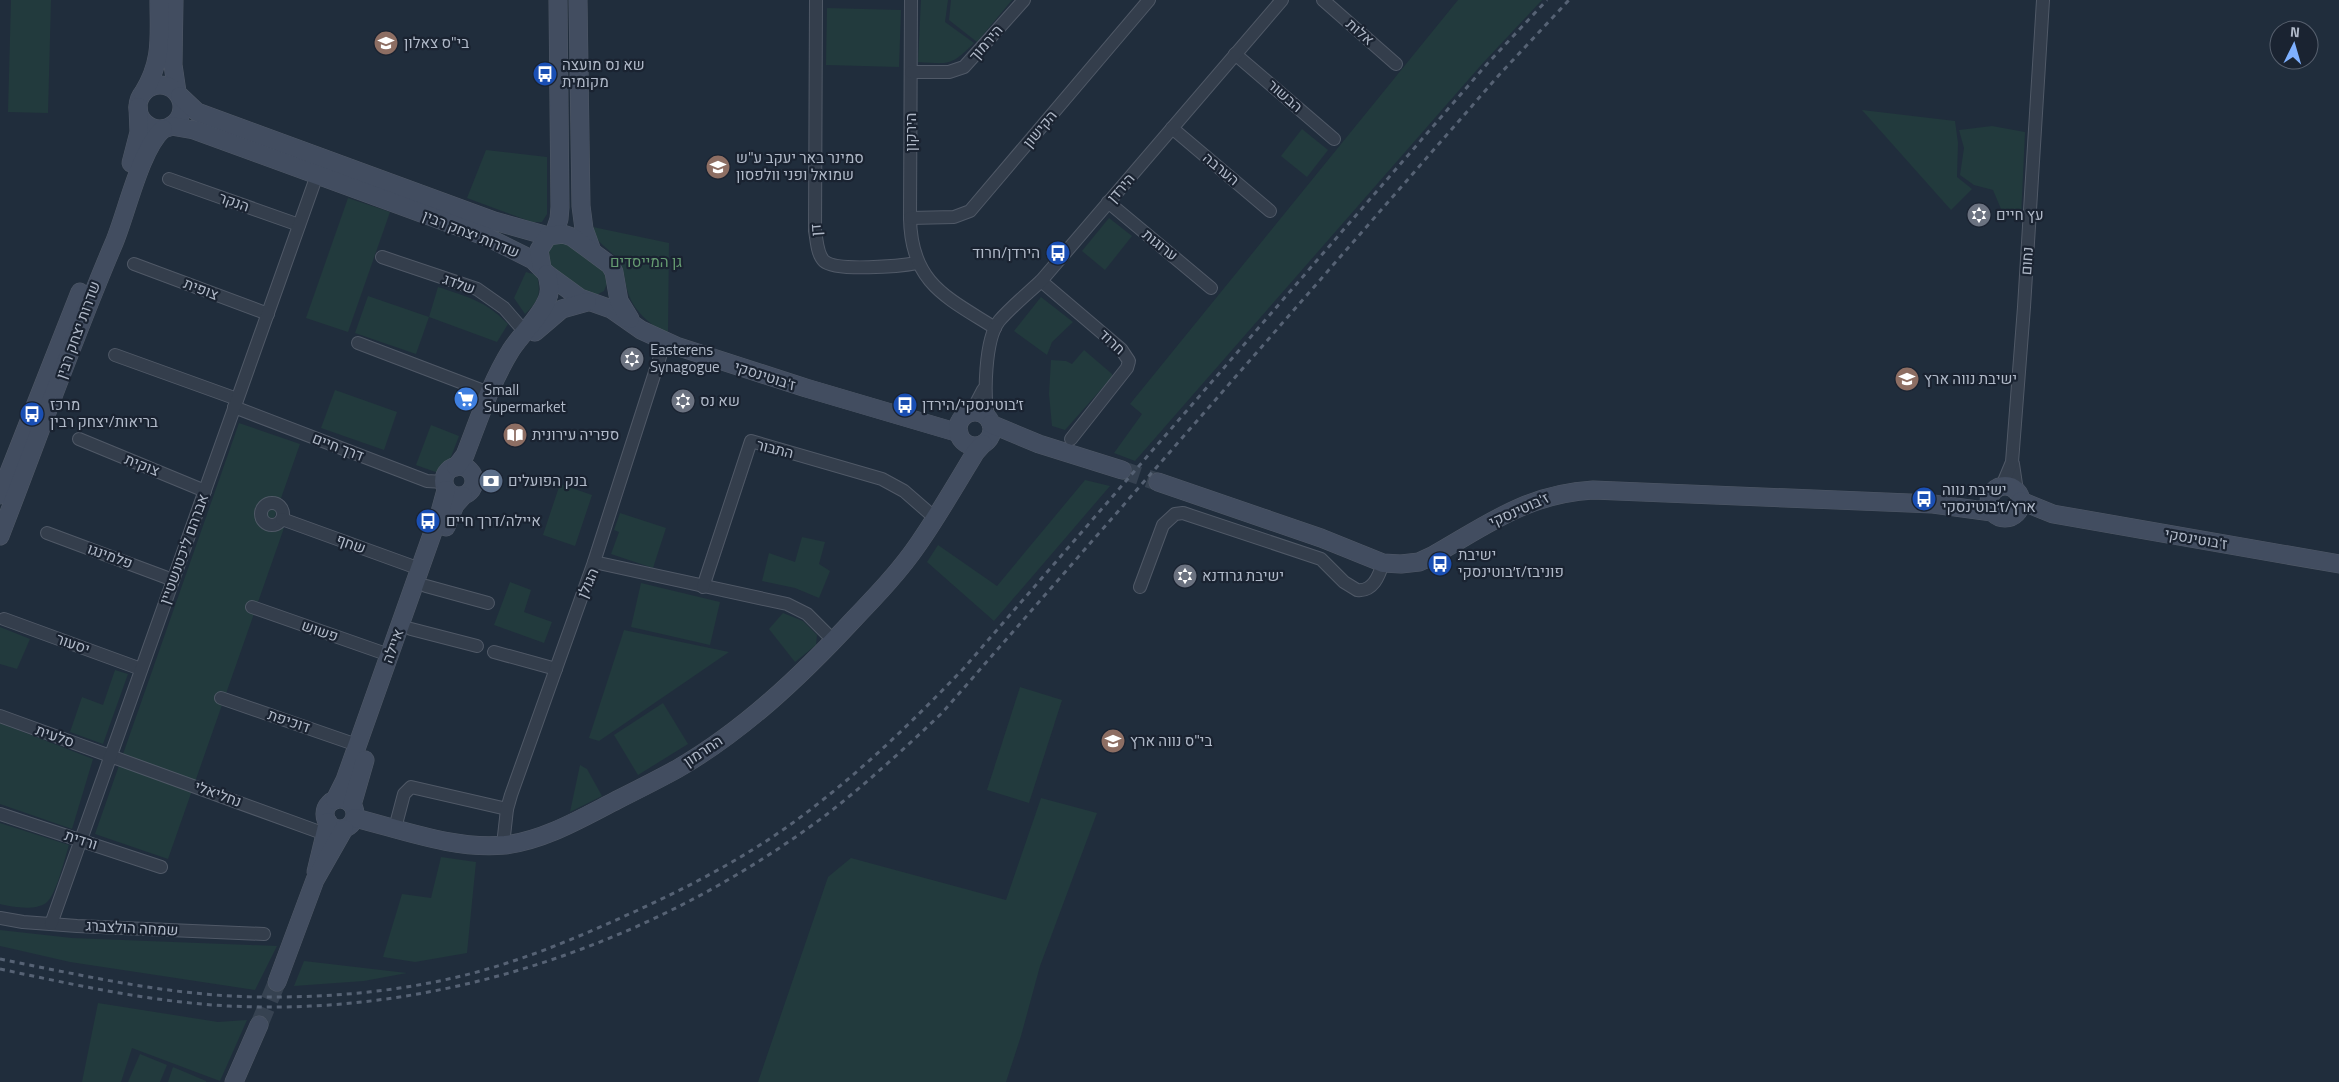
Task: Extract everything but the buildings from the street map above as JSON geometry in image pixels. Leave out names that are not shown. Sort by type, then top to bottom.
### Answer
[{"type":"street","points":[[159,0],[158,63],[140,102],[143,121],[155,128],[167,128],[176,122],[182,110],[174,65],[174,0]]},
{"type":"street","points":[[558,0],[560,219],[551,235],[539,250],[550,290],[543,308],[524,331],[499,370],[489,393],[465,455],[463,469],[474,485],[469,493],[462,496],[453,496],[445,486],[446,474],[463,469],[473,460],[508,374],[531,337],[562,309],[601,301],[609,296],[616,280]]},
{"type":"street","points":[[578,0],[581,206],[584,229],[592,251]]},
{"type":"street","name":"דן","points":[[816,0],[815,231],[819,254],[824,261],[840,267],[902,266],[917,263]]},
{"type":"street","name":"הירקון","points":[[911,0],[910,218],[913,251],[917,263]]},
{"type":"street","name":"הירמוך","points":[[911,72],[949,72],[964,67],[1024,0]]},
{"type":"street","name":"הקישון","points":[[910,218],[954,217],[970,211],[1149,0]]},
{"type":"street","name":"הירדן","points":[[995,328],[999,321],[1041,281],[1282,0]]},
{"type":"street","name":"אלות","points":[[1323,0],[1396,64]]},
{"type":"street","name":"נחום","points":[[2009,497],[2024,307],[2043,0]]},
{"type":"street","name":"הבשור","points":[[1236,54],[1334,139]]},
{"type":"street","points":[[140,102],[149,88],[154,86],[167,86],[178,94]]},
{"type":"street","name":"שדרות יצחק רבין","points":[[178,94],[190,107],[210,117],[494,221],[551,235],[563,234],[572,237],[610,265],[616,280]]},
{"type":"street","name":"שדרות יצחק רבין","points":[[0,495],[34,404],[117,203],[138,142],[140,102]]},
{"type":"street","name":"שדרות יצחק רבין","points":[[0,536],[148,148],[167,128],[194,130],[487,237],[533,260],[545,271],[590,302]]},
{"type":"street","name":"הערבה","points":[[1172,128],[1270,210]]},
{"type":"street","name":"אברהם ליכטנשטיין","points":[[51,924],[317,175]]},
{"type":"street","name":"הנקר","points":[[169,179],[300,225]]},
{"type":"street","name":"ערוגות","points":[[1108,202],[1212,288]]},
{"type":"street","name":"שלדג","points":[[382,258],[477,289],[504,308],[524,331]]},
{"type":"street","points":[[917,263],[939,290],[995,328],[985,386],[979,402],[960,424],[960,436],[969,445],[988,432],[1039,444],[1122,470]]},
{"type":"street","name":"צופית","points":[[134,264],[268,314]]},
{"type":"street","name":"ז'בוטינסקי","points":[[616,280],[619,301],[632,322],[641,330]]},
{"type":"street","name":"חרוד","points":[[1041,281],[1121,349],[1129,361],[1127,368],[1071,439]]},
{"type":"street","name":"ז'בוטינסקי","points":[[590,302],[611,309],[641,330],[665,341],[720,361],[960,436]]},
{"type":"street","points":[[594,562],[665,341]]},
{"type":"street","points":[[358,343],[489,393]]},
{"type":"street","name":"דרך חיים","points":[[115,355],[427,481],[445,486]]},
{"type":"street","points":[[985,386],[988,432]]},
{"type":"street","name":"ז'בוטינסקי","points":[[863,406],[943,416],[968,414]]},
{"type":"street","points":[[968,414],[981,413],[988,432]]},
{"type":"street","name":"החרמון","points":[[346,813],[395,828],[459,844],[503,845],[538,837],[570,824],[677,769],[720,740],[758,710],[834,641],[885,586],[919,544],[988,432]]},
{"type":"street","name":"החרמון","points":[[958,482],[964,451],[960,436]]},
{"type":"street","name":"צוקית","points":[[79,439],[205,491]]},
{"type":"street","name":"התבור","points":[[703,587],[751,440],[882,479],[904,491],[935,518]]},
{"type":"street","name":"ז'בוטינסקי","points":[[1158,482],[1321,538],[1383,563],[1401,564],[1419,562],[1513,509],[1550,495],[1572,491],[1593,490],[1933,504],[1992,512],[2002,518],[2009,497]]},
{"type":"street","name":"איילה","points":[[277,982],[315,880],[346,813],[410,629],[445,486]]},
{"type":"street","name":"איילה","points":[[346,813],[357,745],[389,655],[450,518],[462,496]]},
{"type":"street","points":[[1992,512],[1988,503],[2009,497]]},
{"type":"street","name":"ז'בוטינסקי","points":[[1933,504],[2009,497],[2053,514],[2339,564]]},
{"type":"street","points":[[1140,587],[1163,525],[1167,519],[1175,514],[1183,513],[1322,559],[1344,582],[1357,590],[1368,588],[1374,583],[1383,563]]},
{"type":"street","name":"שחף","points":[[282,519],[488,603]]},
{"type":"street","name":"פלמינגו","points":[[47,533],[173,580]]},
{"type":"street","name":"הגולן","points":[[503,845],[507,809],[594,562],[787,604],[807,614],[834,641]]},
{"type":"street","name":"פשוש","points":[[252,607],[389,655]]},
{"type":"street","name":"יסעור","points":[[4,619],[141,669]]},
{"type":"street","points":[[410,629],[477,646]]},
{"type":"street","points":[[494,652],[556,669]]},
{"type":"street","name":"דוכיפת","points":[[221,698],[357,745]]},
{"type":"street","name":"סלעית","points":[[0,716],[111,755]]},
{"type":"street","name":"נחליאלי","points":[[111,755],[326,828]]},
{"type":"street","points":[[395,828],[404,794],[411,787],[507,809]]},
{"type":"street","name":"איילה","points":[[315,880],[326,828],[326,810],[346,813]]},
{"type":"street","name":"ורדית","points":[[0,814],[161,867]]},
{"type":"street","name":"שמחה הולצברג","points":[[0,918],[51,924],[264,934]]},
{"type":"street","points":[[234,1082],[259,1025]]},
{"type":"green space","points":[[11,0],[51,0],[48,113],[8,112]]},
{"type":"green space","points":[[921,0],[948,0],[945,22],[974,43],[955,60],[944,63],[918,62]]},
{"type":"green space","points":[[951,0],[1012,0],[977,42],[949,20]]},
{"type":"green space","points":[[1458,0],[1542,0],[1482,64],[1135,461],[1114,453],[1142,414],[1130,404]]},
{"type":"green space","points":[[827,8],[901,10],[899,67],[826,65]]},
{"type":"green space","points":[[1862,110],[1955,121],[1958,143],[1957,177],[1972,189],[1951,210]]},
{"type":"green space","points":[[1992,126],[2025,132],[2021,218],[2004,216],[1993,190],[1974,185],[1960,175],[1964,148],[1959,130]]},
{"type":"green space","points":[[1302,129],[1328,150],[1307,177],[1281,156]]},
{"type":"green space","points":[[486,150],[547,157],[547,214],[542,222],[532,222],[467,198]]},
{"type":"green space","points":[[348,198],[390,212],[348,332],[306,318]]},
{"type":"green space","points":[[1109,218],[1132,236],[1105,270],[1082,251]]},
{"type":"green space","name":"גן המייסדים","points":[[593,227],[669,243],[668,334],[648,321],[637,310],[629,297],[620,263],[596,238]]},
{"type":"green space","points":[[561,238],[605,267],[609,279],[604,291],[592,297],[550,270],[546,245]]},
{"type":"green space","points":[[526,272],[537,275],[539,292],[536,301],[525,314],[514,298]]},
{"type":"green space","points":[[438,287],[468,297],[484,305],[508,324],[497,342],[429,317]]},
{"type":"green space","points":[[368,296],[429,317],[416,354],[355,333]]},
{"type":"green space","points":[[1041,297],[1073,322],[1052,342],[1047,355],[1014,331]]},
{"type":"green space","points":[[1084,350],[1112,374],[1112,377],[1065,430],[1052,426],[1049,394],[1051,360],[1066,361],[1072,364]]},
{"type":"green space","points":[[335,390],[397,412],[384,450],[321,428]]},
{"type":"green space","points":[[239,423],[300,444],[272,524],[284,528],[168,859],[95,834]]},
{"type":"green space","points":[[431,425],[459,436],[444,475],[416,465]]},
{"type":"green space","points":[[1085,480],[1110,486],[994,621],[927,562],[938,545],[997,586]]},
{"type":"green space","points":[[560,484],[592,495],[575,546],[543,535]]},
{"type":"green space","points":[[620,513],[666,528],[653,568],[611,554],[619,532],[614,530]]},
{"type":"green space","points":[[802,537],[825,542],[819,564],[830,571],[819,598],[795,588],[762,581],[769,553],[795,562]]},
{"type":"green space","points":[[510,582],[531,590],[524,612],[552,622],[544,643],[494,625]]},
{"type":"green space","points":[[641,583],[720,602],[710,645],[631,627]]},
{"type":"green space","points":[[783,613],[803,621],[817,635],[816,645],[795,662],[769,629]]},
{"type":"green space","points":[[0,627],[30,639],[17,669],[0,664]]},
{"type":"green space","points":[[624,630],[729,652],[599,741],[589,738]]},
{"type":"green space","points":[[115,670],[128,674],[103,744],[70,732],[82,697],[103,705]]},
{"type":"green space","points":[[1020,687],[1062,700],[1029,803],[987,790]]},
{"type":"green space","points":[[663,703],[688,744],[638,775],[614,735]]},
{"type":"green space","points":[[0,723],[93,759],[72,829],[0,804]]},
{"type":"green space","points":[[580,765],[587,769],[602,796],[570,812]]},
{"type":"green space","points":[[1041,798],[1097,813],[1040,966],[1006,1082],[758,1082],[828,877],[851,858],[1006,900]]},
{"type":"green space","points":[[0,823],[69,845],[57,885],[46,903],[30,908],[0,904]]},
{"type":"green space","points":[[441,857],[476,862],[467,953],[415,962],[383,957],[402,894],[431,898]]},
{"type":"green space","points":[[0,930],[72,938],[277,946],[255,990],[70,962],[0,946]]},
{"type":"green space","points":[[304,961],[407,973],[364,981],[294,986]]},
{"type":"green space","points":[[98,1003],[218,1022],[247,1020],[220,1081],[132,1048],[121,1082],[82,1082]]},
{"type":"green space","points":[[140,1054],[167,1065],[160,1082],[128,1082]]},
{"type":"green space","points":[[173,1067],[206,1081],[206,1082],[168,1082]]},
{"type":"tunnel","points":[[1122,470],[1158,482]]},
{"type":"tunnel","points":[[259,1025],[277,982]]},
{"type":"railway","points":[[0,959],[129,984],[226,996],[322,996],[384,990],[477,972],[540,952],[660,900],[729,864],[794,822],[835,790],[873,757],[964,668],[1487,64],[1547,0]]},
{"type":"railway","points":[[0,969],[114,992],[200,1004],[309,1006],[388,999],[467,984],[544,962],[619,934],[691,900],[761,860],[841,803],[886,765],[942,713],[1499,75],[1569,0]]},
{"type":"place","name":"בי\"ס צאלון","points":[[386,43]]},
{"type":"place","name":"שא נס מועצה מקומית","points":[[545,74]]},
{"type":"place","name":"סמינר באר יעקב ע\"ש שמואל ופני וולפסון","points":[[718,167]]},
{"type":"place","name":"עץ חיים","points":[[1979,215]]},
{"type":"place","name":"הירדן/חרוד","points":[[1058,253]]},
{"type":"place","name":"Easterens Synagogue","points":[[632,359]]},
{"type":"place","name":"ישיבת נווה ארץ","points":[[1907,379]]},
{"type":"place","name":"Small Supermarket","points":[[466,399]]},
{"type":"place","name":"שא נס","points":[[683,401]]},
{"type":"place","name":"ז׳בוטינסקי/הירדן","points":[[905,405]]},
{"type":"place","name":"מרכז בריאות/יצחק רבין","points":[[32,414]]},
{"type":"place","name":"ספריה עירונית","points":[[515,435]]},
{"type":"place","name":"בנק הפועלים","points":[[491,481]]},
{"type":"place","name":"ישיבת נווה ארץ/ז׳בוטינסקי","points":[[1924,499]]},
{"type":"place","name":"איילה/דרך חיים","points":[[428,521]]},
{"type":"place","name":"ישיבת פוניבז/ז׳בוטינסקי","points":[[1440,564]]},
{"type":"place","name":"ישיבת גרודנא","points":[[1185,576]]},
{"type":"place","name":"בי\"ס נווה ארץ","points":[[1113,741]]}]
